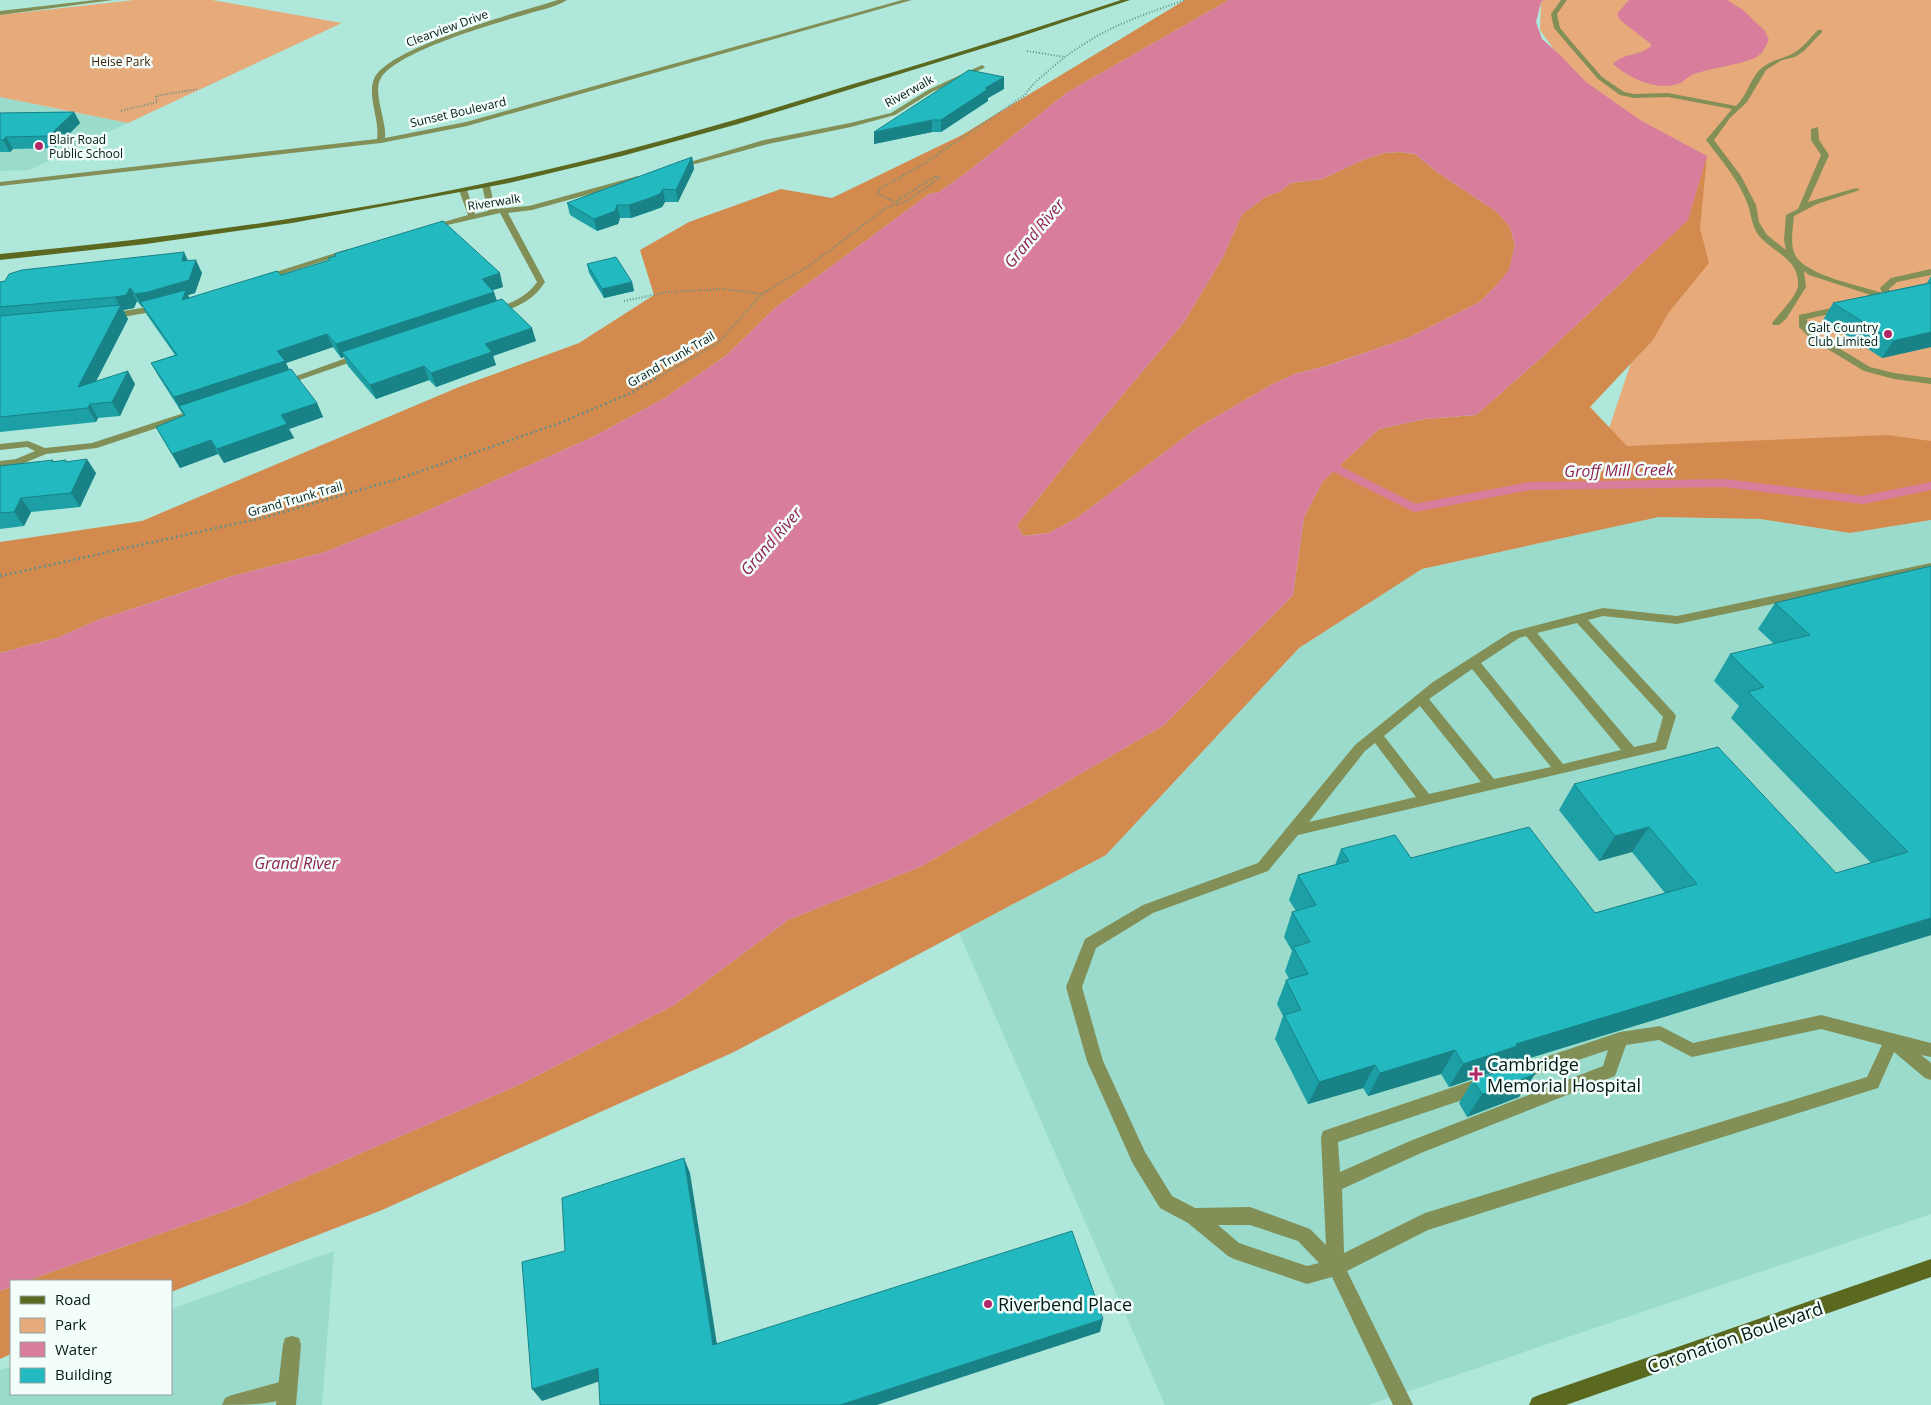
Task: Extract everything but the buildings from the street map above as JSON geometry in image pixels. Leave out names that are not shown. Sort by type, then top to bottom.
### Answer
[{"type":"main road","points":[[0,257],[187,236],[303,219],[486,186],[726,126],[1127,0]]},
{"type":"main road","name":"Coronation Boulevard","points":[[1540,1405],[1931,1268]]},
{"type":"street","points":[[0,13],[110,0]]},
{"type":"street","name":"Clearview Drive","points":[[381,141],[382,126],[375,98],[378,78],[396,60],[433,44],[564,0]]},
{"type":"street","name":"Sunset Boulevard","points":[[0,184],[381,141],[467,124],[909,0]]},
{"type":"street","points":[[1564,0],[1554,14],[1557,28],[1600,78],[1612,89],[1622,94],[1634,96],[1668,95],[1737,108]]},
{"type":"street","points":[[1820,31],[1802,50],[1793,56],[1780,59],[1764,69],[1755,81],[1745,101],[1710,140],[1738,176],[1752,205],[1755,222],[1764,237],[1812,273],[1889,298]]},
{"type":"street","name":"Riverwalk","points":[[672,169],[767,142],[851,126],[893,114],[930,91],[982,67]]},
{"type":"street","points":[[1801,210],[1825,155],[1815,140],[1815,130]]},
{"type":"street","name":"Riverwalk","points":[[426,228],[492,212],[529,208],[643,177]]},
{"type":"street","points":[[486,186],[492,212]]},
{"type":"street","points":[[463,190],[472,216]]},
{"type":"street","points":[[1776,323],[1783,317],[1802,287],[1800,271],[1788,240],[1790,214],[1814,202],[1856,190]]},
{"type":"street","points":[[482,316],[519,303],[536,292],[541,282],[503,211]]},
{"type":"street","points":[[258,279],[361,248]]},
{"type":"street","points":[[1889,298],[1884,288],[1894,280],[1931,272]]},
{"type":"street","points":[[1870,302],[1889,298]]},
{"type":"street","points":[[103,317],[156,309],[174,304]]},
{"type":"street","points":[[1850,306],[1802,317],[1804,326],[1814,337],[1867,369],[1894,376],[1931,381]]},
{"type":"street","points":[[273,386],[368,354]]},
{"type":"street","points":[[0,464],[18,462],[44,451],[93,446],[207,408]]},
{"type":"street","points":[[0,447],[28,444],[44,451]]},
{"type":"street","points":[[1892,1040],[1872,1083],[1425,1222],[1336,1267],[1307,1275],[1234,1250],[1194,1217],[1166,1202],[1139,1158],[1095,1061],[1074,987],[1090,944],[1148,909],[1263,867],[1360,748],[1437,685],[1515,634],[1603,612],[1677,620],[1931,567]]},
{"type":"street","points":[[1294,831],[1661,746],[1670,716],[1579,618]]},
{"type":"street","points":[[1528,631],[1631,753]]},
{"type":"street","points":[[1473,662],[1560,769]]},
{"type":"street","points":[[1421,698],[1491,786]]},
{"type":"street","points":[[1376,735],[1426,800]]},
{"type":"street","points":[[1336,1267],[1329,1137],[1620,1039],[1660,1033],[1692,1050],[1822,1022],[1931,1050]]},
{"type":"street","points":[[1333,1184],[1416,1147],[1609,1072],[1620,1039]]},
{"type":"street","points":[[1892,1040],[1931,1073]]},
{"type":"street","points":[[1194,1217],[1250,1216],[1304,1235],[1336,1267],[1403,1405]]},
{"type":"street","points":[[232,1405],[287,1397],[292,1345]]},
{"type":"path","name":"Grand Trunk Trail","points":[[0,576],[266,518],[398,478],[560,423],[632,392],[718,343],[762,294],[817,260],[886,208],[900,205],[923,192],[940,177],[934,176],[916,190],[895,202],[878,194],[879,190],[922,165],[1025,95],[1031,85],[1065,57],[1114,25],[1185,0]]},
{"type":"path","points":[[1028,51],[1065,57]]},
{"type":"path","points":[[121,111],[157,102],[156,96],[198,89]]},
{"type":"path","points":[[624,301],[668,292],[722,289],[762,294]]},
{"type":"shaded area","points":[[1185,0],[1229,0],[1068,92],[966,173],[939,192],[929,194],[775,308],[727,355],[665,398],[593,437],[420,514],[325,552],[233,576],[98,620],[57,638],[0,653],[0,542],[142,521],[459,387],[579,343],[654,295],[640,250],[689,222],[781,189],[832,198],[962,135]]},
{"type":"shaded area","name":"Blair Road Public School","points":[[0,97],[128,123],[29,170],[0,171]]},
{"type":"shaded area","points":[[1400,152],[1415,154],[1437,172],[1497,212],[1510,227],[1515,245],[1509,271],[1496,286],[1480,302],[1408,338],[1326,366],[1295,374],[1271,385],[1197,428],[1077,518],[1049,533],[1023,536],[1017,525],[1083,442],[1184,322],[1223,257],[1242,214],[1267,196],[1281,191],[1291,183],[1322,179],[1363,160],[1384,153]]},
{"type":"shaded area","points":[[1707,156],[1700,228],[1709,263],[1669,312],[1653,340],[1590,407],[1627,446],[1887,435],[1931,441],[1931,520],[1850,533],[1760,519],[1659,517],[1422,569],[1299,648],[1106,855],[734,1052],[382,1210],[172,1292],[172,1280],[29,1280],[239,1206],[521,1084],[674,1005],[788,920],[922,866],[1164,725],[1293,595],[1304,517],[1323,481],[1379,429],[1425,419],[1476,415],[1542,357],[1688,220]]},
{"type":"shaded area","name":"Cambridge Memorial Hospital","points":[[1659,517],[1760,519],[1850,533],[1931,520],[1931,1214],[1368,1405],[1165,1405],[959,933],[1106,855],[1299,648],[1422,569]]},
{"type":"shaded area","points":[[334,1251],[322,1405],[0,1405],[0,1370],[10,1366],[10,1395],[172,1395],[172,1309]]},
{"type":"shaded area","points":[[10,1287],[10,1354],[0,1359],[0,1291]]},
{"type":"green space","name":"Heise Park","points":[[134,0],[212,0],[342,23],[128,123],[0,97],[0,15]]},
{"type":"green space","points":[[1543,0],[1931,0],[1931,449],[1602,449],[1641,333],[1584,91],[1540,30],[1541,2]]},
{"type":"water","name":"Grand River","points":[[1229,0],[1544,0],[1541,2],[1536,22],[1542,39],[1586,82],[1640,120],[1707,156],[1688,220],[1542,357],[1476,415],[1425,419],[1379,429],[1323,481],[1304,517],[1293,595],[1164,725],[922,866],[788,920],[674,1005],[521,1084],[239,1206],[29,1280],[10,1280],[10,1287],[0,1291],[0,653],[57,638],[98,620],[233,576],[325,552],[420,514],[593,437],[665,398],[727,355],[775,308],[929,194],[939,192],[966,173],[1068,92]],"holes":[[[1400,152],[1415,154],[1437,172],[1497,212],[1510,227],[1515,245],[1509,270],[1480,302],[1408,338],[1326,366],[1295,374],[1271,385],[1197,428],[1077,518],[1049,533],[1023,536],[1017,525],[1083,442],[1184,322],[1223,257],[1242,214],[1267,196],[1281,191],[1291,183],[1322,179],[1363,160],[1384,153]]]},
{"type":"water","points":[[1629,0],[1727,0],[1743,10],[1765,31],[1769,40],[1762,53],[1755,58],[1694,74],[1678,84],[1661,86],[1643,82],[1613,64],[1617,60],[1651,46],[1651,44],[1620,20],[1617,14]]},
{"type":"waterway","name":"Groff Mill Creek","points":[[1327,464],[1415,508],[1530,486],[1724,483],[1863,500],[1931,486]]},
{"type":"place","name":"Blair Road Public School","points":[[39,146]]},
{"type":"place","name":"Galt Country Club Limited","points":[[1888,334]]},
{"type":"place","name":"Cambridge Memorial Hospital","points":[[1476,1074]]},
{"type":"place","name":"Riverbend Place","points":[[988,1304]]}]
